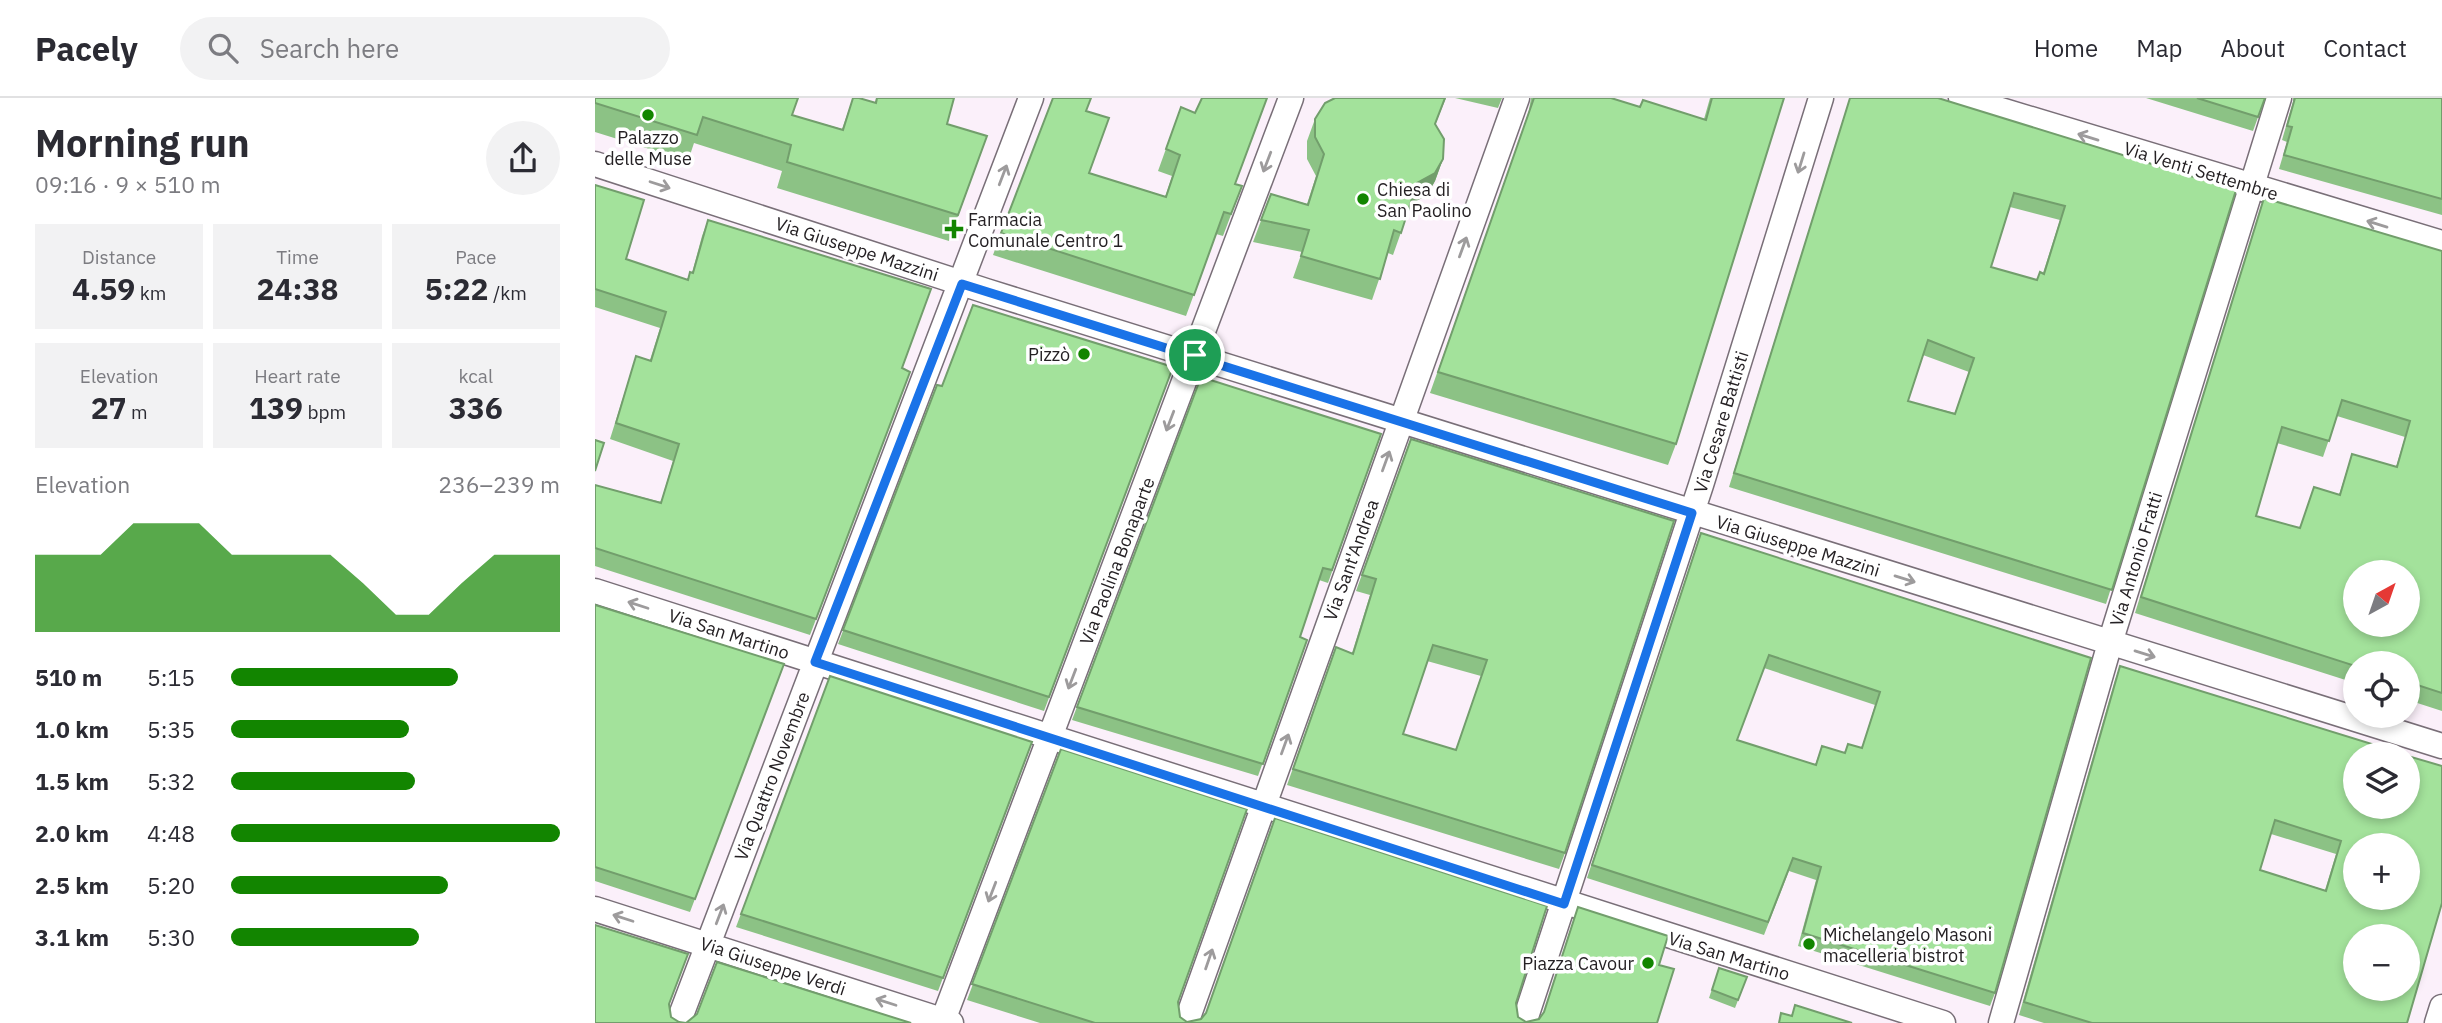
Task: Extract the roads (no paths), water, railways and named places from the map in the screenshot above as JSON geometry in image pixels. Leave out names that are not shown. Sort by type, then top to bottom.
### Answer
[{"type":"street","name":"Via Quattro Novembre","points":[[678,1023],[1031,98]]},
{"type":"street","name":"Via Paolina Bonaparte","points":[[946,1022],[1291,98]]},
{"type":"street","name":"Via Sant'Andrea","points":[[1186,1023],[1517,98]]},
{"type":"street","name":"Via Cesare Battisti","points":[[1524,1023],[1692,513],[1821,98]]},
{"type":"street","name":"Via Venti Settembre","points":[[1961,98],[2442,243]]},
{"type":"street","name":"Via Antonio Fratti","points":[[2000,1023],[2110,643],[2279,98]]},
{"type":"street","name":"Via Giuseppe Mazzini","points":[[595,164],[962,284],[2442,746]]},
{"type":"street","name":"Via San Martino","points":[[595,591],[1564,904],[1943,1023]]},
{"type":"street","name":"Via Giuseppe Verdi","points":[[595,909],[946,1022]]},
{"type":"street","points":[[2437,1023],[2442,1007]]},
{"type":"place","name":"Palazzo delle Muse","points":[[648,115]]},
{"type":"place","name":"Chiesa di San Paolino","points":[[1363,199]]},
{"type":"place","name":"Farmacia Comunale Centro 1","points":[[954,229]]},
{"type":"place","name":"Pizzò","points":[[1084,354]]},
{"type":"place","name":"Michelangelo Masoni macelleria bistrot","points":[[1809,944]]},
{"type":"place","name":"Piazza Cavour","points":[[1648,963]]}]
